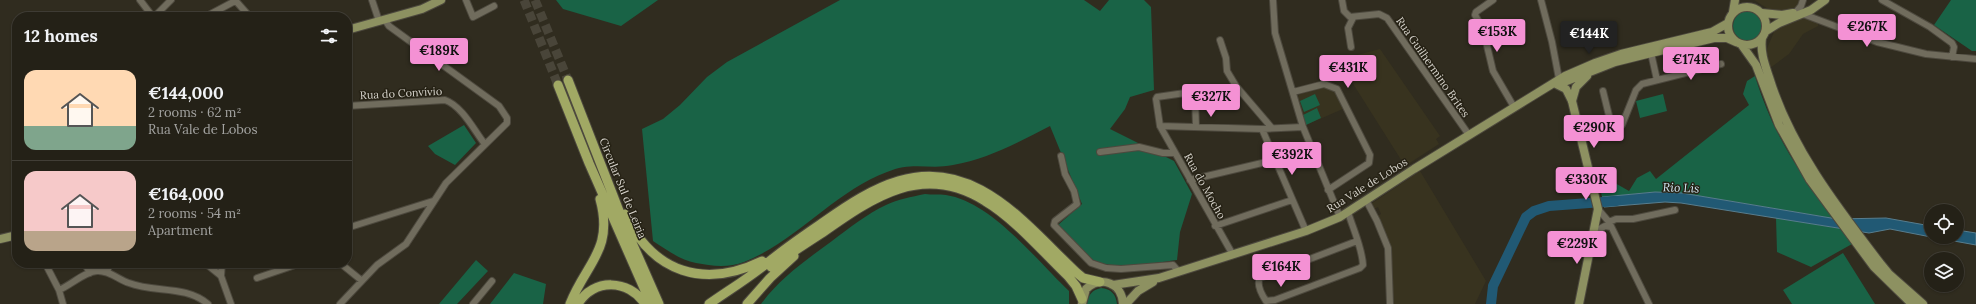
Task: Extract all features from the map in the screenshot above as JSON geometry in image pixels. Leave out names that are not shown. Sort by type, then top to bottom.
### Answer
[{"type":"highway","name":"Circular Sul de Leiria","points":[[568,80],[626,229],[659,304]]},
{"type":"highway","name":"Circular Sul de Leiria","points":[[558,85],[589,163],[651,304]]},
{"type":"highway","points":[[570,304],[595,260],[602,236],[602,207],[589,163]]},
{"type":"highway","points":[[708,304],[852,202],[878,187],[909,178],[939,177],[967,183],[997,199],[1083,278],[1100,282]]},
{"type":"highway","points":[[718,304],[866,203],[893,190],[906,186],[929,184],[950,187],[977,196],[1000,211],[1068,276],[1076,286],[1081,302]]},
{"type":"highway","points":[[610,189],[615,192],[628,219],[643,244],[660,259],[682,271],[706,275],[729,274],[750,267],[778,254]]},
{"type":"highway","points":[[747,304],[770,278],[814,238]]},
{"type":"highway","points":[[578,304],[585,295],[594,288],[611,284],[630,289],[644,304]]},
{"type":"main road","points":[[352,29],[422,9],[441,0]]},
{"type":"main road","points":[[1735,0],[1733,12],[1728,23],[1730,34],[1756,65],[1771,108],[1787,141],[1810,180],[1830,200]]},
{"type":"main road","points":[[1748,0],[1753,7],[1762,13],[1782,15],[1799,13]]},
{"type":"main road","points":[[1739,43],[1752,44],[1779,23],[1825,0]]},
{"type":"main road","points":[[1733,12],[1744,7],[1753,7]]},
{"type":"main road","points":[[1762,13],[1766,22],[1761,47],[1765,65],[1778,105],[1803,155],[1830,200],[1885,279],[1912,304]]},
{"type":"main road","name":"Rua Vale de Lobos","points":[[1159,278],[1306,231],[1340,217],[1514,106],[1581,69],[1621,54],[1712,32],[1728,23]]},
{"type":"main road","name":"Rua Vale de Lobos","points":[[1554,83],[1570,80],[1622,60],[1714,38],[1727,38],[1739,43]]},
{"type":"main road","name":"Rua Vale de Lobos","points":[[1570,80],[1572,76],[1581,69]]},
{"type":"main road","points":[[1571,97],[1577,84],[1592,72]]},
{"type":"main road","points":[[1570,80],[1571,97],[1598,209],[1579,304]]},
{"type":"main road","points":[[1554,83],[1563,87],[1571,97]]},
{"type":"main road","points":[[0,239],[12,236]]},
{"type":"main road","points":[[1857,238],[1889,274],[1923,304]]},
{"type":"main road","points":[[1081,302],[1090,286],[1100,282],[1113,285],[1159,278]]},
{"type":"main road","points":[[1113,285],[1121,293],[1124,304],[1138,291],[1159,278]]},
{"type":"street","points":[[140,0],[150,12]]},
{"type":"street","points":[[159,12],[171,0]]},
{"type":"street","points":[[214,12],[235,0],[246,12]]},
{"type":"street","points":[[340,304],[361,280],[377,265],[406,244],[446,183],[484,144],[505,126],[507,118],[500,106],[382,21],[372,0]]},
{"type":"street","points":[[466,0],[473,17],[494,6]]},
{"type":"street","points":[[1272,0],[1275,33],[1303,127],[1340,217]]},
{"type":"street","points":[[1342,0],[1345,13],[1353,18],[1348,28],[1351,47]]},
{"type":"street","points":[[1493,0],[1476,12],[1475,15],[1483,29],[1493,70],[1514,106]]},
{"type":"street","points":[[1541,0],[1552,42],[1554,83]]},
{"type":"street","points":[[1803,0],[1799,13],[1877,42],[1926,54],[1976,59]]},
{"type":"street","points":[[1882,0],[1945,38],[1954,48],[1952,57]]},
{"type":"street","name":"Rua Guilhermino Brites","points":[[1353,18],[1379,14],[1387,18],[1469,135]]},
{"type":"street","points":[[1220,40],[1227,61],[1227,71],[1236,86],[1271,127]]},
{"type":"street","points":[[1651,53],[1657,80]]},
{"type":"street","points":[[1581,137],[1624,123],[1639,85],[1720,64]]},
{"type":"street","points":[[1293,92],[1324,84],[1337,89],[1370,158],[1368,163],[1328,190]]},
{"type":"street","points":[[1603,90],[1612,128]]},
{"type":"street","points":[[1196,127],[1194,94],[1189,92],[1157,96],[1160,126],[1262,129],[1271,127],[1303,127]]},
{"type":"street","name":"Rua do Convívio","points":[[352,106],[445,100],[452,103],[458,109],[484,144]]},
{"type":"street","name":"Rua do Mocho","points":[[1160,126],[1233,255]]},
{"type":"street","points":[[1262,129],[1306,231]]},
{"type":"street","points":[[1100,152],[1139,147],[1163,153],[1175,153]]},
{"type":"street","points":[[1061,156],[1065,174],[1075,195],[1077,204],[1055,221],[1054,225],[1080,254],[1091,263],[1106,268],[1121,270],[1173,265],[1180,272]]},
{"type":"street","points":[[1190,180],[1275,160]]},
{"type":"street","points":[[1216,226],[1292,200]]},
{"type":"street","points":[[1366,200],[1377,221],[1388,248],[1390,304]]},
{"type":"street","points":[[352,226],[433,201]]},
{"type":"street","points":[[1598,209],[1610,225],[1649,304]]},
{"type":"street","points":[[1594,232],[1604,226],[1610,225],[1616,219],[1639,218],[1675,210]]},
{"type":"street","points":[[1348,212],[1363,259],[1363,265],[1360,268],[1275,300],[1266,301],[1258,284],[1260,278],[1357,241]]},
{"type":"street","points":[[48,268],[59,290],[63,304]]},
{"type":"street","points":[[87,268],[90,273]]},
{"type":"street","points":[[107,272],[108,268]]},
{"type":"street","points":[[211,268],[221,276]]},
{"type":"street","points":[[222,268],[221,276],[232,304]]},
{"type":"street","points":[[257,278],[286,268]]},
{"type":"street","points":[[346,268],[361,280]]},
{"type":"street","points":[[59,290],[90,273],[99,271],[107,272],[128,283],[146,288],[192,294],[208,304]]},
{"type":"street","points":[[473,304],[492,281]]},
{"type":"shaded area","points":[[1754,0],[1800,0],[1797,7],[1782,12],[1770,10]]},
{"type":"shaded area","points":[[1804,17],[1818,22],[1818,26],[1803,34],[1789,54],[1770,68],[1766,51],[1776,28]]},
{"type":"shaded area","points":[[1380,49],[1440,136],[1436,139],[1439,144],[1405,166],[1338,60]]},
{"type":"shaded area","points":[[1321,87],[1334,90],[1345,108],[1306,125],[1298,96]]},
{"type":"shaded area","points":[[1420,171],[1486,281],[1475,304],[1391,304],[1390,246],[1376,217],[1381,214],[1378,207],[1372,210],[1371,204]]},
{"type":"green space","points":[[556,0],[658,0],[621,26],[563,9]]},
{"type":"green space","points":[[840,0],[1084,0],[1100,11],[1109,0],[1144,0],[1151,7],[1154,90],[1130,97],[1125,109],[1110,129],[1174,161],[1192,194],[1180,232],[1177,260],[1131,266],[1108,265],[1088,257],[1076,246],[1058,225],[1082,204],[1050,126],[979,159],[936,167],[905,167],[887,172],[850,192],[781,242],[763,253],[738,264],[714,266],[690,262],[684,260],[653,241],[642,129],[663,119],[680,105],[707,77],[727,62]]},
{"type":"green space","points":[[1951,0],[1976,0],[1976,51],[1972,51],[1934,25]]},
{"type":"green space","points":[[1748,11],[1758,16],[1763,26],[1758,36],[1748,41],[1738,36],[1733,26],[1738,16]]},
{"type":"green space","points":[[1755,76],[1770,116],[1788,152],[1810,185],[1837,219],[1682,193],[1655,192],[1602,197],[1600,188],[1605,180],[1603,170],[1615,183],[1629,191],[1637,178],[1650,171],[1656,179],[1749,105],[1743,94],[1747,81]]},
{"type":"green space","points":[[1315,94],[1320,105],[1304,112],[1300,101]]},
{"type":"green space","points":[[1663,94],[1667,111],[1640,118],[1636,101]]},
{"type":"green space","points":[[1317,108],[1321,118],[1306,125],[1303,115]]},
{"type":"green space","points":[[464,125],[476,143],[455,165],[435,154],[428,146]]},
{"type":"green space","points":[[925,194],[946,195],[963,200],[980,209],[997,221],[1013,234],[1069,291],[1069,304],[761,304],[776,286],[794,270],[865,217],[891,203],[905,198]]},
{"type":"green space","points":[[1776,218],[1843,229],[1852,244],[1811,267],[1777,252]]},
{"type":"green space","points":[[1843,253],[1875,304],[1792,304],[1783,290]]},
{"type":"green space","points":[[476,260],[488,271],[457,304],[439,304]]},
{"type":"green space","points":[[514,273],[546,284],[543,304],[490,304]]},
{"type":"green space","points":[[1101,288],[1112,293],[1117,304],[1087,304],[1091,293]]},
{"type":"water","name":"Rio Lis","points":[[1655,192],[1682,193],[1837,219],[1886,218],[1924,225],[1924,236],[1890,229],[1869,233],[1681,203],[1665,202],[1604,207],[1602,197]]},
{"type":"water","points":[[1964,231],[1976,233],[1976,245],[1964,243]]},
{"type":"waterway","name":"Rio Lis","points":[[1491,304],[1493,286],[1526,217],[1534,211],[1549,206],[1616,201]]},
{"type":"tunnel","points":[[524,0],[558,85]]},
{"type":"tunnel","points":[[535,0],[568,80]]}]
